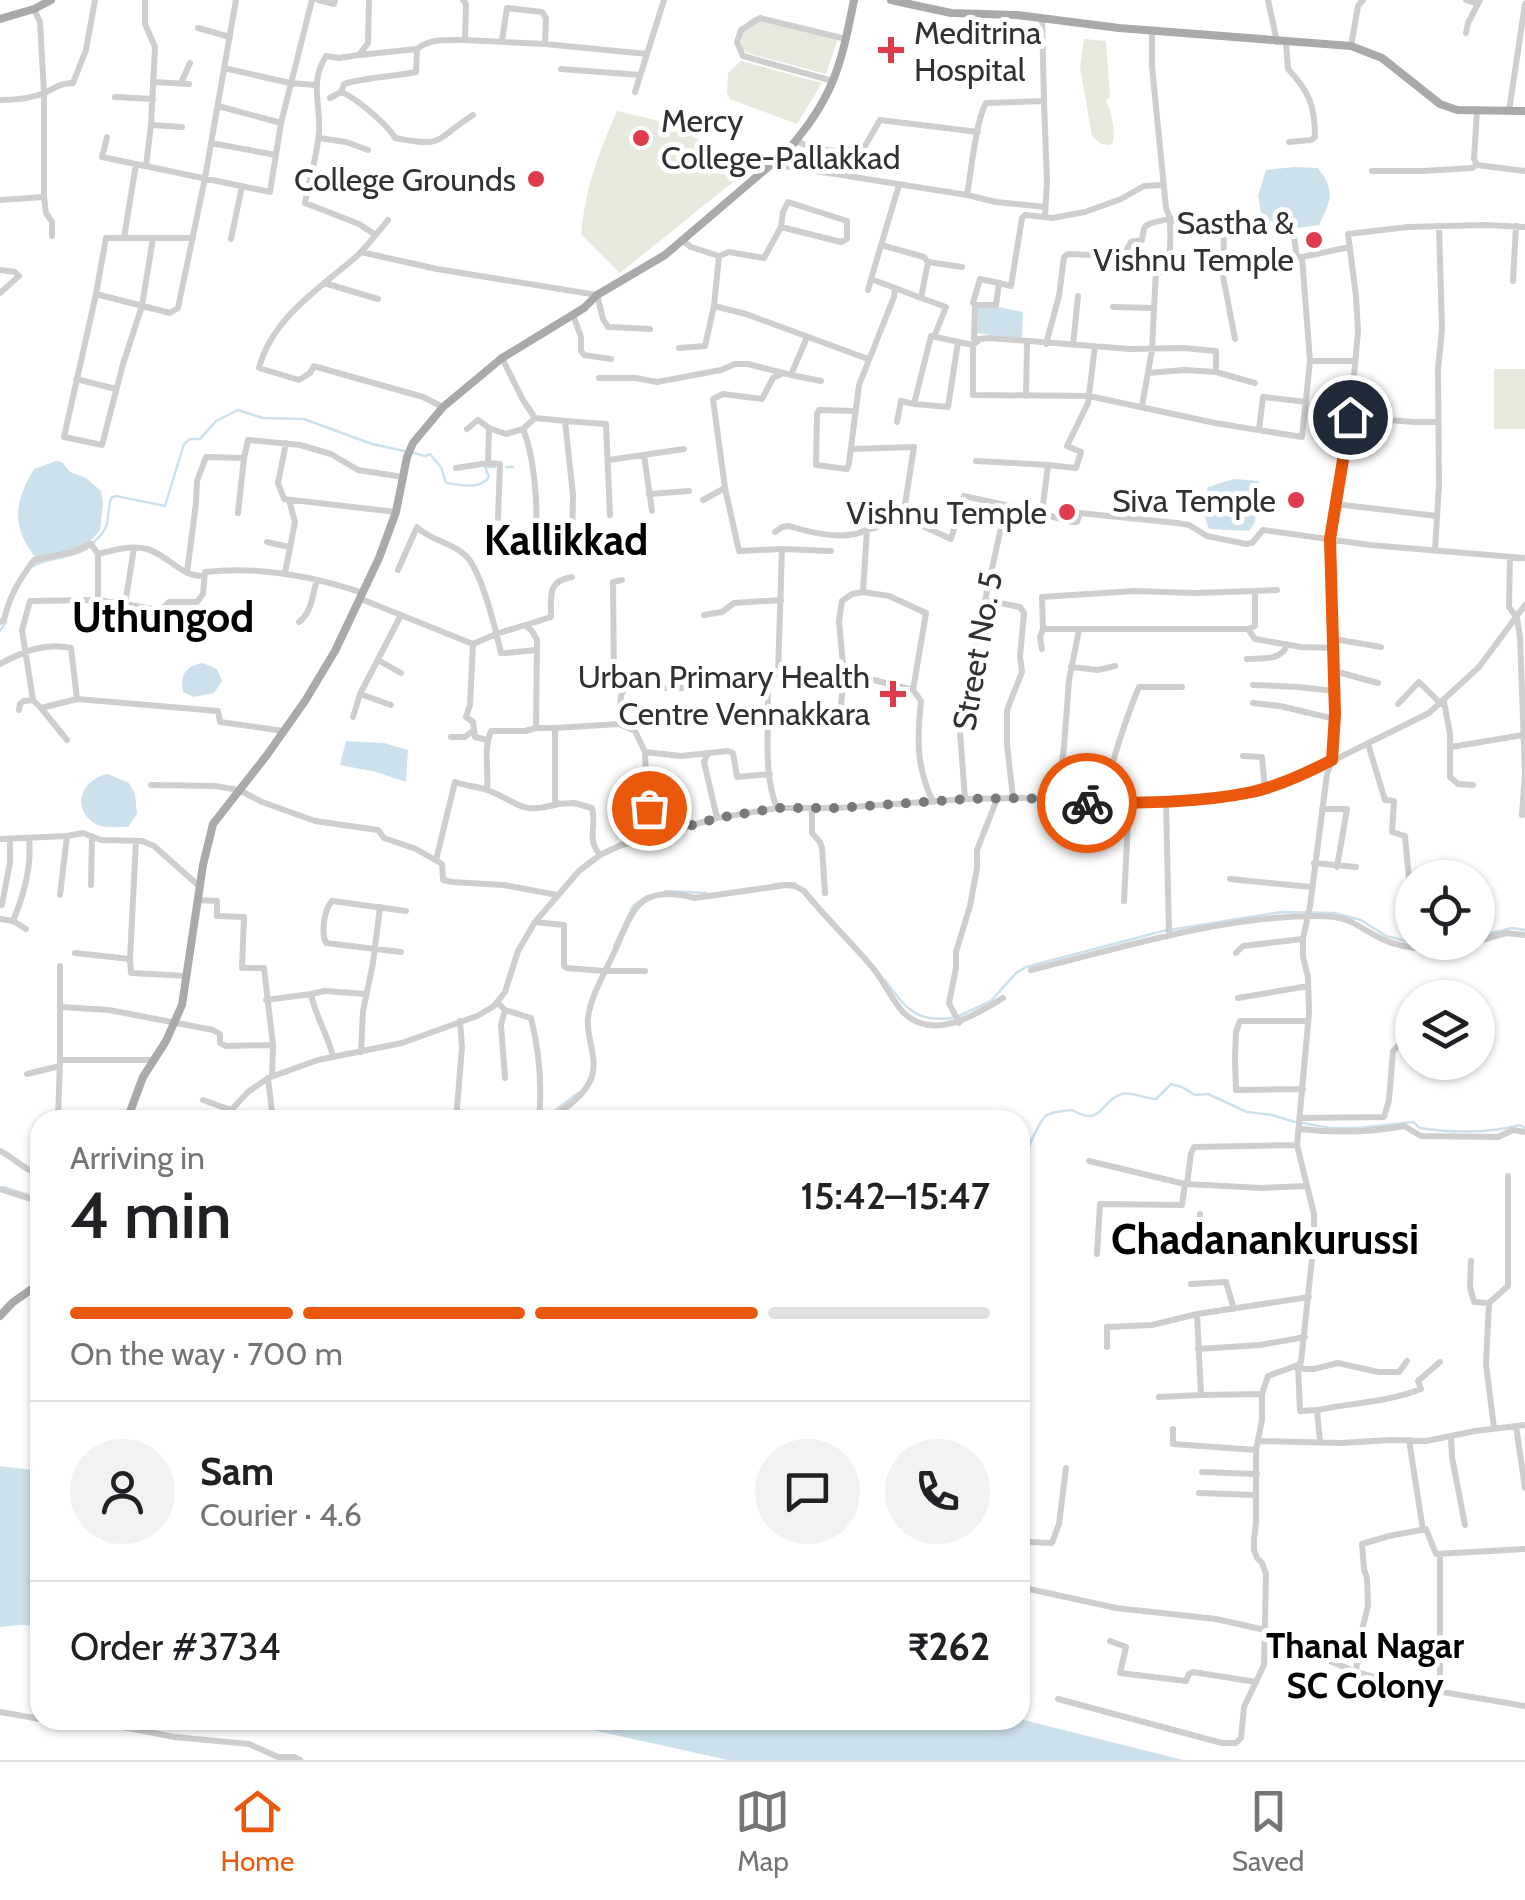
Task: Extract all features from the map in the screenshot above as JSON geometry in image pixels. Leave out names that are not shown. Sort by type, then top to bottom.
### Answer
[{"type":"main road","points":[[0,20],[51,0]]},
{"type":"main road","points":[[131,1110],[143,1077],[182,1005],[213,824],[284,732],[335,651],[362,597],[396,512],[413,443],[443,407],[502,358],[665,254],[772,164],[821,106],[834,81],[853,0],[861,0]]},
{"type":"main road","points":[[891,0],[951,13],[1350,46],[1382,58],[1440,104],[1456,110],[1525,111]]},
{"type":"main road","points":[[0,1316],[30,1290]]},
{"type":"street","points":[[0,100],[22,99],[44,93],[60,83],[73,83],[86,50],[95,0]]},
{"type":"street","points":[[146,0],[145,24],[155,46],[146,166]]},
{"type":"street","points":[[96,294],[170,313],[178,308],[236,0]]},
{"type":"street","points":[[107,138],[102,157],[270,192],[290,82],[315,0],[334,4],[336,0]]},
{"type":"street","points":[[360,56],[368,43],[369,0]]},
{"type":"street","points":[[463,0],[465,40]]},
{"type":"street","points":[[635,92],[664,0]]},
{"type":"street","points":[[1268,0],[1288,69],[1309,94],[1315,127],[1311,140],[1289,142]]},
{"type":"street","points":[[1466,0],[1479,2],[1466,33]]},
{"type":"street","points":[[1350,46],[1358,2]]},
{"type":"street","points":[[1509,111],[1525,4]]},
{"type":"street","points":[[34,8],[40,22],[44,93],[44,197],[52,236]]},
{"type":"street","points":[[502,41],[507,8],[522,8],[542,12],[546,18],[545,44]]},
{"type":"street","points":[[834,81],[742,56],[737,42],[741,30],[760,18],[846,40]]},
{"type":"street","points":[[1042,18],[1045,217]]},
{"type":"street","points":[[198,28],[230,37]]},
{"type":"street","points":[[1046,344],[1059,296],[1064,257],[1068,254],[1093,255],[1097,264],[1126,264],[1156,272],[1165,270],[1169,259],[1170,218],[1152,66],[1152,31]]},
{"type":"street","points":[[374,234],[360,224],[305,204],[319,138],[315,84],[326,56],[360,56],[416,49],[436,41],[465,40],[647,54]]},
{"type":"street","points":[[330,98],[353,81],[416,72],[416,49]]},
{"type":"street","points":[[153,82],[185,83],[190,64]]},
{"type":"street","points":[[224,68],[315,84]]},
{"type":"street","points":[[561,69],[640,75]]},
{"type":"street","points":[[341,92],[354,98],[395,138],[425,144],[439,141],[473,115]]},
{"type":"street","points":[[115,97],[152,99]]},
{"type":"street","points":[[967,195],[983,106],[1044,101]]},
{"type":"street","points":[[218,106],[281,122]]},
{"type":"street","points":[[1476,165],[1477,111]]},
{"type":"street","points":[[796,140],[823,151],[857,149],[866,146],[880,120],[978,132]]},
{"type":"street","points":[[151,125],[182,126]]},
{"type":"street","points":[[319,138],[368,150]]},
{"type":"street","points":[[211,143],[276,156]]},
{"type":"street","points":[[124,238],[136,164]]},
{"type":"street","points":[[772,164],[1045,207]]},
{"type":"street","points":[[1372,170],[1423,171],[1476,165],[1525,170]]},
{"type":"street","points":[[1164,184],[1144,186],[1121,200],[1085,212],[1022,218],[1011,286],[980,279],[972,303],[976,342],[973,395],[1090,396],[1302,437],[1310,361],[1302,257]]},
{"type":"street","points":[[868,290],[899,185]]},
{"type":"street","points":[[230,239],[242,186]]},
{"type":"street","points":[[0,200],[44,197]]},
{"type":"street","points":[[682,240],[719,256],[728,252],[764,258],[781,227],[788,202],[847,222],[847,239],[841,242],[781,227]]},
{"type":"street","points":[[1170,218],[1244,233],[1293,230],[1298,258],[1350,250]]},
{"type":"street","points":[[1126,264],[1126,251],[1131,242],[1142,240],[1144,227],[1170,218]]},
{"type":"street","points":[[388,220],[361,252],[323,282],[276,330],[259,368],[299,380],[310,374],[314,366],[423,397],[443,407]]},
{"type":"street","points":[[1435,550],[1442,329],[1439,226]]},
{"type":"street","points":[[1058,1699],[1232,1744],[1241,1738],[1244,1707],[1264,1665],[1266,1634],[1266,1574],[1254,1550],[1262,1394],[1268,1376],[1301,1362],[1314,1240],[1314,1214],[1297,1145],[1308,1021],[1303,939],[1332,760],[1335,718],[1330,539],[1350,417],[1358,332],[1348,234],[1394,228],[1520,226],[1513,281]]},
{"type":"street","points":[[1224,231],[1223,276],[1235,339]]},
{"type":"street","points":[[153,238],[142,306],[102,445],[64,437],[106,238],[153,238],[193,238]]},
{"type":"street","points":[[881,245],[924,256],[928,262],[921,298]]},
{"type":"street","points":[[361,252],[437,269],[597,295],[608,327],[650,328]]},
{"type":"street","points":[[679,348],[705,346],[719,256]]},
{"type":"street","points":[[928,262],[962,267]]},
{"type":"street","points":[[0,270],[19,276],[0,293]]},
{"type":"street","points":[[1142,406],[1152,350],[1156,272]]},
{"type":"street","points":[[871,279],[946,308],[934,337]]},
{"type":"street","points":[[323,282],[378,299]]},
{"type":"street","points":[[975,305],[996,304],[999,283]]},
{"type":"street","points":[[855,411],[819,410],[816,465],[847,469],[859,385],[895,288]]},
{"type":"street","points":[[1073,345],[1078,296]]},
{"type":"street","points":[[714,306],[746,314],[868,360]]},
{"type":"street","points":[[1113,306],[1154,308]]},
{"type":"street","points":[[572,315],[584,356],[611,359]]},
{"type":"street","points":[[914,404],[930,336],[958,342],[1216,350],[1216,372]]},
{"type":"street","points":[[807,338],[787,374],[774,378],[762,400],[723,394],[713,400],[739,551],[831,551]]},
{"type":"street","points":[[897,422],[901,401],[948,407],[958,342]]},
{"type":"street","points":[[1026,396],[1027,342]]},
{"type":"street","points":[[976,461],[1076,468],[1081,452],[1067,446],[1090,396],[1095,346]]},
{"type":"street","points":[[502,358],[536,418]]},
{"type":"street","points":[[1310,361],[1354,362]]},
{"type":"street","points":[[599,378],[657,382],[748,364],[821,382]]},
{"type":"street","points":[[1148,374],[1216,372],[1255,383]]},
{"type":"street","points":[[76,379],[116,389]]},
{"type":"street","points":[[1259,430],[1263,397],[1306,402]]},
{"type":"street","points":[[1350,417],[1438,422]]},
{"type":"street","points":[[467,429],[478,420],[506,434],[536,418],[606,424],[610,515]]},
{"type":"street","points":[[565,421],[573,495],[572,543],[575,547],[587,547]]},
{"type":"street","points":[[488,463],[490,428]]},
{"type":"street","points":[[523,428],[531,456],[537,529],[534,543]]},
{"type":"street","points":[[238,513],[248,440],[286,443],[330,454],[358,470],[403,477]]},
{"type":"street","points":[[286,443],[278,484],[284,499],[396,512]]},
{"type":"street","points":[[852,449],[914,447],[903,517]]},
{"type":"street","points":[[608,460],[684,449]]},
{"type":"street","points":[[644,455],[652,511]]},
{"type":"street","points":[[187,573],[202,463],[206,457],[244,458]]},
{"type":"street","points":[[456,468],[500,464],[498,518]]},
{"type":"street","points":[[1042,513],[1048,465]]},
{"type":"street","points":[[703,500],[726,488]]},
{"type":"street","points":[[649,494],[689,490]]},
{"type":"street","points":[[775,532],[790,526],[856,536],[876,529],[884,516],[903,517],[951,538],[964,496],[1060,520],[1077,522],[1080,514],[1172,522],[1188,525],[1207,536],[1246,544],[1252,544],[1263,530],[1525,558]]},
{"type":"street","points":[[285,573],[295,522],[289,500]]},
{"type":"street","points":[[1335,504],[1438,516]]},
{"type":"street","name":"Street No. 5","points":[[966,799],[959,718],[1006,505]]},
{"type":"street","points":[[398,570],[417,527],[463,553],[475,568],[502,653],[536,650]]},
{"type":"street","points":[[863,592],[867,529]]},
{"type":"street","points":[[267,542],[289,547]]},
{"type":"street","points":[[0,622],[19,580],[34,560],[73,552],[90,544],[98,554],[98,600]]},
{"type":"street","points":[[125,604],[134,548]]},
{"type":"street","points":[[98,554],[134,548],[151,550],[187,573],[204,576]]},
{"type":"street","points":[[622,580],[613,582],[614,682],[624,688],[702,688],[767,679],[778,673],[782,549]]},
{"type":"street","points":[[1510,557],[1509,608],[1517,618],[1524,701],[1524,818]]},
{"type":"street","points":[[160,610],[169,602],[199,601],[208,571],[285,573],[362,597],[473,644],[551,617],[553,586],[560,579],[572,577]]},
{"type":"street","points":[[299,622],[309,610],[316,580]]},
{"type":"street","points":[[1042,650],[1042,596],[1276,590]]},
{"type":"street","points":[[1043,629],[1248,629],[1255,626],[1255,591]]},
{"type":"street","points":[[841,704],[844,676],[839,621],[842,601],[852,594],[889,596],[926,613],[912,690]]},
{"type":"street","points":[[67,740],[33,700],[22,630],[30,601],[98,600],[160,610]]},
{"type":"street","points":[[704,615],[722,612],[734,602],[782,600]]},
{"type":"street","points":[[985,600],[1020,608],[1024,617],[1022,672],[1007,710],[1013,798]]},
{"type":"street","points":[[203,1100],[231,1110],[270,1077],[318,1060],[402,1044],[477,1016],[505,992],[518,950],[534,922],[579,871],[619,846],[718,818],[777,808],[1013,798],[1083,803],[1166,801],[1264,788],[1312,771],[1429,713],[1479,667],[1525,605]]},
{"type":"street","points":[[160,610],[162,626],[220,631]]},
{"type":"street","points":[[353,717],[360,694],[400,616]]},
{"type":"street","points":[[525,625],[537,640],[536,728]]},
{"type":"street","points":[[1248,629],[1255,639],[1287,644],[1381,647]]},
{"type":"street","points":[[1056,799],[1070,667],[1079,630]]},
{"type":"street","points":[[473,644],[466,717],[473,722],[475,738],[488,740]]},
{"type":"street","points":[[1248,659],[1280,656],[1287,644]]},
{"type":"street","points":[[0,664],[24,651],[70,648],[77,699]]},
{"type":"street","points":[[378,660],[401,673]]},
{"type":"street","points":[[1070,667],[1098,670],[1115,666]]},
{"type":"street","points":[[1334,671],[1378,683]]},
{"type":"street","points":[[844,676],[912,690],[922,702],[917,748],[933,802]]},
{"type":"street","points":[[767,679],[767,742],[777,808]]},
{"type":"street","points":[[1398,704],[1419,682],[1442,703],[1450,748],[1450,777],[1458,784],[1472,785]]},
{"type":"street","points":[[1253,685],[1335,691]]},
{"type":"street","points":[[1116,803],[1110,793],[1111,776],[1139,687],[1182,687]]},
{"type":"street","points":[[619,724],[624,688]]},
{"type":"street","points":[[360,694],[391,706]]},
{"type":"street","points":[[41,708],[77,699],[218,711],[220,722],[284,732]]},
{"type":"street","points":[[19,710],[24,701],[33,700]]},
{"type":"street","points":[[1253,703],[1335,718]]},
{"type":"street","points":[[487,790],[491,731],[619,724],[636,731],[645,752],[647,807],[658,808],[674,830]]},
{"type":"street","points":[[555,728],[558,804]]},
{"type":"street","points":[[451,738],[465,737],[475,730]]},
{"type":"street","points":[[1450,748],[1523,736]]},
{"type":"street","points":[[1368,744],[1385,800],[1394,801],[1392,832],[1405,836],[1408,860]]},
{"type":"street","points":[[645,752],[681,756],[728,751],[733,753],[738,776],[770,774]]},
{"type":"street","points":[[707,754],[704,762],[718,818]]},
{"type":"street","points":[[1243,756],[1262,756],[1264,788]]},
{"type":"street","points":[[436,860],[454,782],[487,790],[522,808],[574,803],[592,808],[592,847],[600,855]]},
{"type":"street","points":[[151,785],[239,790],[315,821],[378,830],[384,838],[416,849],[442,864],[443,880],[558,895]]},
{"type":"street","points":[[959,1022],[949,1003],[956,952],[970,906],[977,850],[997,799]]},
{"type":"street","points":[[1166,801],[1169,934]]},
{"type":"street","points":[[1124,901],[1130,802]]},
{"type":"street","points":[[1322,808],[1347,809],[1337,867]]},
{"type":"street","points":[[812,809],[812,832],[822,848],[825,893]]},
{"type":"street","points":[[0,839],[83,833],[112,841],[136,841],[154,846],[200,886]]},
{"type":"street","points":[[60,895],[67,836]]},
{"type":"street","points":[[91,885],[92,836]]},
{"type":"street","points":[[13,921],[30,862],[29,838]]},
{"type":"street","points":[[2,905],[10,839]]},
{"type":"street","points":[[136,841],[131,973],[187,976]]},
{"type":"street","points":[[1314,864],[1356,867]]},
{"type":"street","points":[[1230,880],[1311,887]]},
{"type":"street","points":[[561,1110],[580,1096],[592,1076],[594,1059],[588,1018],[630,917],[648,898],[669,894],[694,898],[790,885],[804,891],[848,939],[912,1019],[930,1024],[959,1022],[1003,998]]},
{"type":"street","points":[[198,900],[217,901],[217,916],[244,917],[242,968],[264,968],[273,1045],[272,1110]]},
{"type":"street","points":[[401,952],[326,943],[325,914],[332,901],[406,911]]},
{"type":"street","points":[[361,1052],[363,1011],[380,907]]},
{"type":"street","points":[[1031,970],[1169,934],[1308,912],[1354,921],[1385,940],[1395,941]]},
{"type":"street","points":[[0,918],[26,929]]},
{"type":"street","points":[[534,922],[564,925],[566,968],[645,971]]},
{"type":"street","points":[[1495,936],[1525,934]]},
{"type":"street","points":[[1236,953],[1243,946],[1303,939]]},
{"type":"street","points":[[76,953],[130,959]]},
{"type":"street","points":[[58,1110],[60,966]]},
{"type":"street","points":[[1238,998],[1308,986]]},
{"type":"street","points":[[266,1000],[326,991],[366,994]]},
{"type":"street","points":[[311,994],[333,1057]]},
{"type":"street","points":[[496,1002],[505,1010],[531,1018],[539,1110]]},
{"type":"street","points":[[60,1006],[110,1010],[217,1032],[220,1043],[226,1046],[273,1045]]},
{"type":"street","points":[[505,1010],[501,1025],[505,1078]]},
{"type":"street","points":[[1303,1089],[1236,1090],[1236,1032],[1240,1021],[1308,1021]]},
{"type":"street","points":[[457,1110],[460,1022]]},
{"type":"street","points":[[1300,1124],[1384,1117],[1390,1100],[1395,1050]]},
{"type":"street","points":[[27,1074],[60,1063],[153,1060]]},
{"type":"street","points":[[1300,1124],[1346,1133],[1404,1126],[1421,1136],[1525,1132]]},
{"type":"street","points":[[1097,1254],[1100,1204],[1182,1205],[1194,1147],[1297,1145]]},
{"type":"street","points":[[0,1150],[30,1171]]},
{"type":"street","points":[[1089,1161],[1186,1184],[1307,1186]]},
{"type":"street","points":[[1494,1428],[1486,1364],[1489,1303],[1508,1286],[1508,1176]]},
{"type":"street","points":[[0,1189],[30,1199]]},
{"type":"street","points":[[1200,1214],[1200,1235],[1314,1240]]},
{"type":"street","points":[[1471,1261],[1474,1302],[1489,1303]]},
{"type":"street","points":[[1191,1284],[1226,1282],[1234,1309]]},
{"type":"street","points":[[1107,1347],[1107,1327],[1152,1325],[1308,1297]]},
{"type":"street","points":[[1197,1314],[1202,1395]]},
{"type":"street","points":[[1198,1349],[1304,1338]]},
{"type":"street","points":[[1298,1365],[1314,1370],[1338,1364],[1399,1372],[1407,1361]]},
{"type":"street","points":[[1298,1365],[1300,1410],[1317,1410],[1409,1394],[1421,1389],[1418,1381],[1440,1362]]},
{"type":"street","points":[[1159,1397],[1262,1394]]},
{"type":"street","points":[[1317,1410],[1320,1442]]},
{"type":"street","points":[[1173,1429],[1173,1444],[1257,1445],[1426,1441],[1520,1425],[1525,1488]]},
{"type":"street","points":[[1451,1436],[1465,1524]]},
{"type":"street","points":[[1410,1440],[1423,1530]]},
{"type":"street","points":[[1030,1542],[1052,1543],[1059,1524],[1066,1468]]},
{"type":"street","points":[[1202,1472],[1257,1474]]},
{"type":"street","points":[[1199,1492],[1256,1495]]},
{"type":"street","points":[[1356,1672],[1368,1606],[1362,1544],[1426,1530],[1436,1554],[1525,1549]]},
{"type":"street","points":[[1440,1554],[1440,1691]]},
{"type":"street","points":[[1030,1590],[1141,1612],[1216,1619],[1294,1641],[1356,1672],[1400,1685],[1525,1706]]},
{"type":"street","points":[[1110,1641],[1126,1647],[1120,1674],[1186,1680],[1193,1672],[1256,1682]]},
{"type":"street","points":[[0,1712],[30,1718]]},
{"type":"street","points":[[139,1730],[249,1744],[278,1757],[300,1760]]},
{"type":"shaded area","points":[[759,16],[838,38],[826,74],[747,53],[742,48],[744,28],[749,20]]},
{"type":"shaded area","points":[[1084,39],[1106,41],[1110,97],[1106,101],[1114,132],[1109,145],[1092,136],[1080,67]]},
{"type":"shaded area","points":[[741,61],[822,83],[797,124],[730,99],[728,73]]},
{"type":"shaded area","points":[[617,111],[672,124],[749,169],[620,273],[581,234],[594,171]]},
{"type":"shaded area","points":[[1494,369],[1525,369],[1525,429],[1494,429]]},
{"type":"water","points":[[1318,168],[1327,183],[1329,202],[1319,225],[1297,228],[1262,219],[1258,196],[1266,170]]},
{"type":"water","points":[[978,308],[1023,312],[1022,339],[977,333]]},
{"type":"water","points":[[56,461],[101,491],[100,530],[76,552],[36,558],[22,536],[19,503],[34,469]]},
{"type":"water","points":[[1234,479],[1259,481],[1255,522],[1249,531],[1209,529],[1204,508],[1208,487]]},
{"type":"water","points":[[203,663],[217,669],[222,681],[214,693],[194,697],[183,692],[185,672]]},
{"type":"water","points":[[346,741],[384,743],[408,750],[406,782],[340,765]]},
{"type":"water","points":[[108,774],[129,783],[135,794],[137,814],[128,827],[98,825],[83,809],[86,787]]},
{"type":"water","points":[[0,1466],[30,1470],[30,1625],[0,1627]]},
{"type":"water","points":[[1030,1722],[1183,1760],[728,1760],[592,1730],[1030,1730]]},
{"type":"waterway","points":[[94,542],[106,526],[111,498],[165,506],[184,444],[200,439],[216,421],[238,410],[263,418],[304,419],[372,444],[404,451]]},
{"type":"waterway","points":[[414,453],[430,454],[441,467],[446,483],[481,484],[489,477],[485,467],[495,467]]},
{"type":"waterway","points":[[506,467],[513,467]]},
{"type":"waterway","points":[[33,566],[87,549]]},
{"type":"waterway","points":[[0,631],[6,622]]},
{"type":"waterway","points":[[774,884],[795,883]]},
{"type":"waterway","points":[[665,891],[706,893]]},
{"type":"waterway","points":[[614,946],[633,906],[647,896]]},
{"type":"waterway","points":[[959,1016],[991,1001],[1026,967],[1163,931],[1281,912],[1334,913],[1361,920],[1395,938]]},
{"type":"waterway","points":[[1495,932],[1525,930]]},
{"type":"waterway","points":[[885,980],[912,1011],[929,1018],[952,1018]]},
{"type":"waterway","points":[[1030,1145],[1047,1115],[1072,1110],[1090,1116],[1122,1094],[1156,1099],[1171,1084],[1195,1095],[1208,1094],[1247,1112],[1295,1122]]},
{"type":"waterway","points":[[556,1110],[578,1093]]},
{"type":"waterway","points":[[1303,1123],[1358,1128],[1414,1122],[1419,1128],[1457,1132],[1520,1125],[1525,1128]]},
{"type":"waterway","points":[[4,1187],[30,1196]]},
{"type":"way so far","points":[[649,808],[658,808],[674,830],[777,808],[1024,798],[1087,803]]},
{"type":"place","name":"Meditrina Hospital","points":[[891,50]]},
{"type":"place","name":"Mercy College-Pallakkad","points":[[641,138]]},
{"type":"place","name":"College Grounds","points":[[536,179]]},
{"type":"place","name":"Sastha & Vishnu Temple","points":[[1314,240]]},
{"type":"place","name":"Siva Temple","points":[[1296,500]]},
{"type":"place","name":"Vishnu Temple","points":[[1067,512]]},
{"type":"place","name":"Urban Primary Health Centre Vennakkara","points":[[893,694]]},
{"type":"district","name":"Kallikkad","points":[[566,540]]},
{"type":"district","name":"Uthungod","points":[[163,617]]},
{"type":"district","name":"Chadanankurussi","points":[[1265,1239]]},
{"type":"district","name":"Thanal Nagar SC Colony","points":[[1365,1665]]},
{"type":"route","points":[[1087,803],[1248,793],[1332,760],[1335,714],[1330,539],[1350,417]]}]
